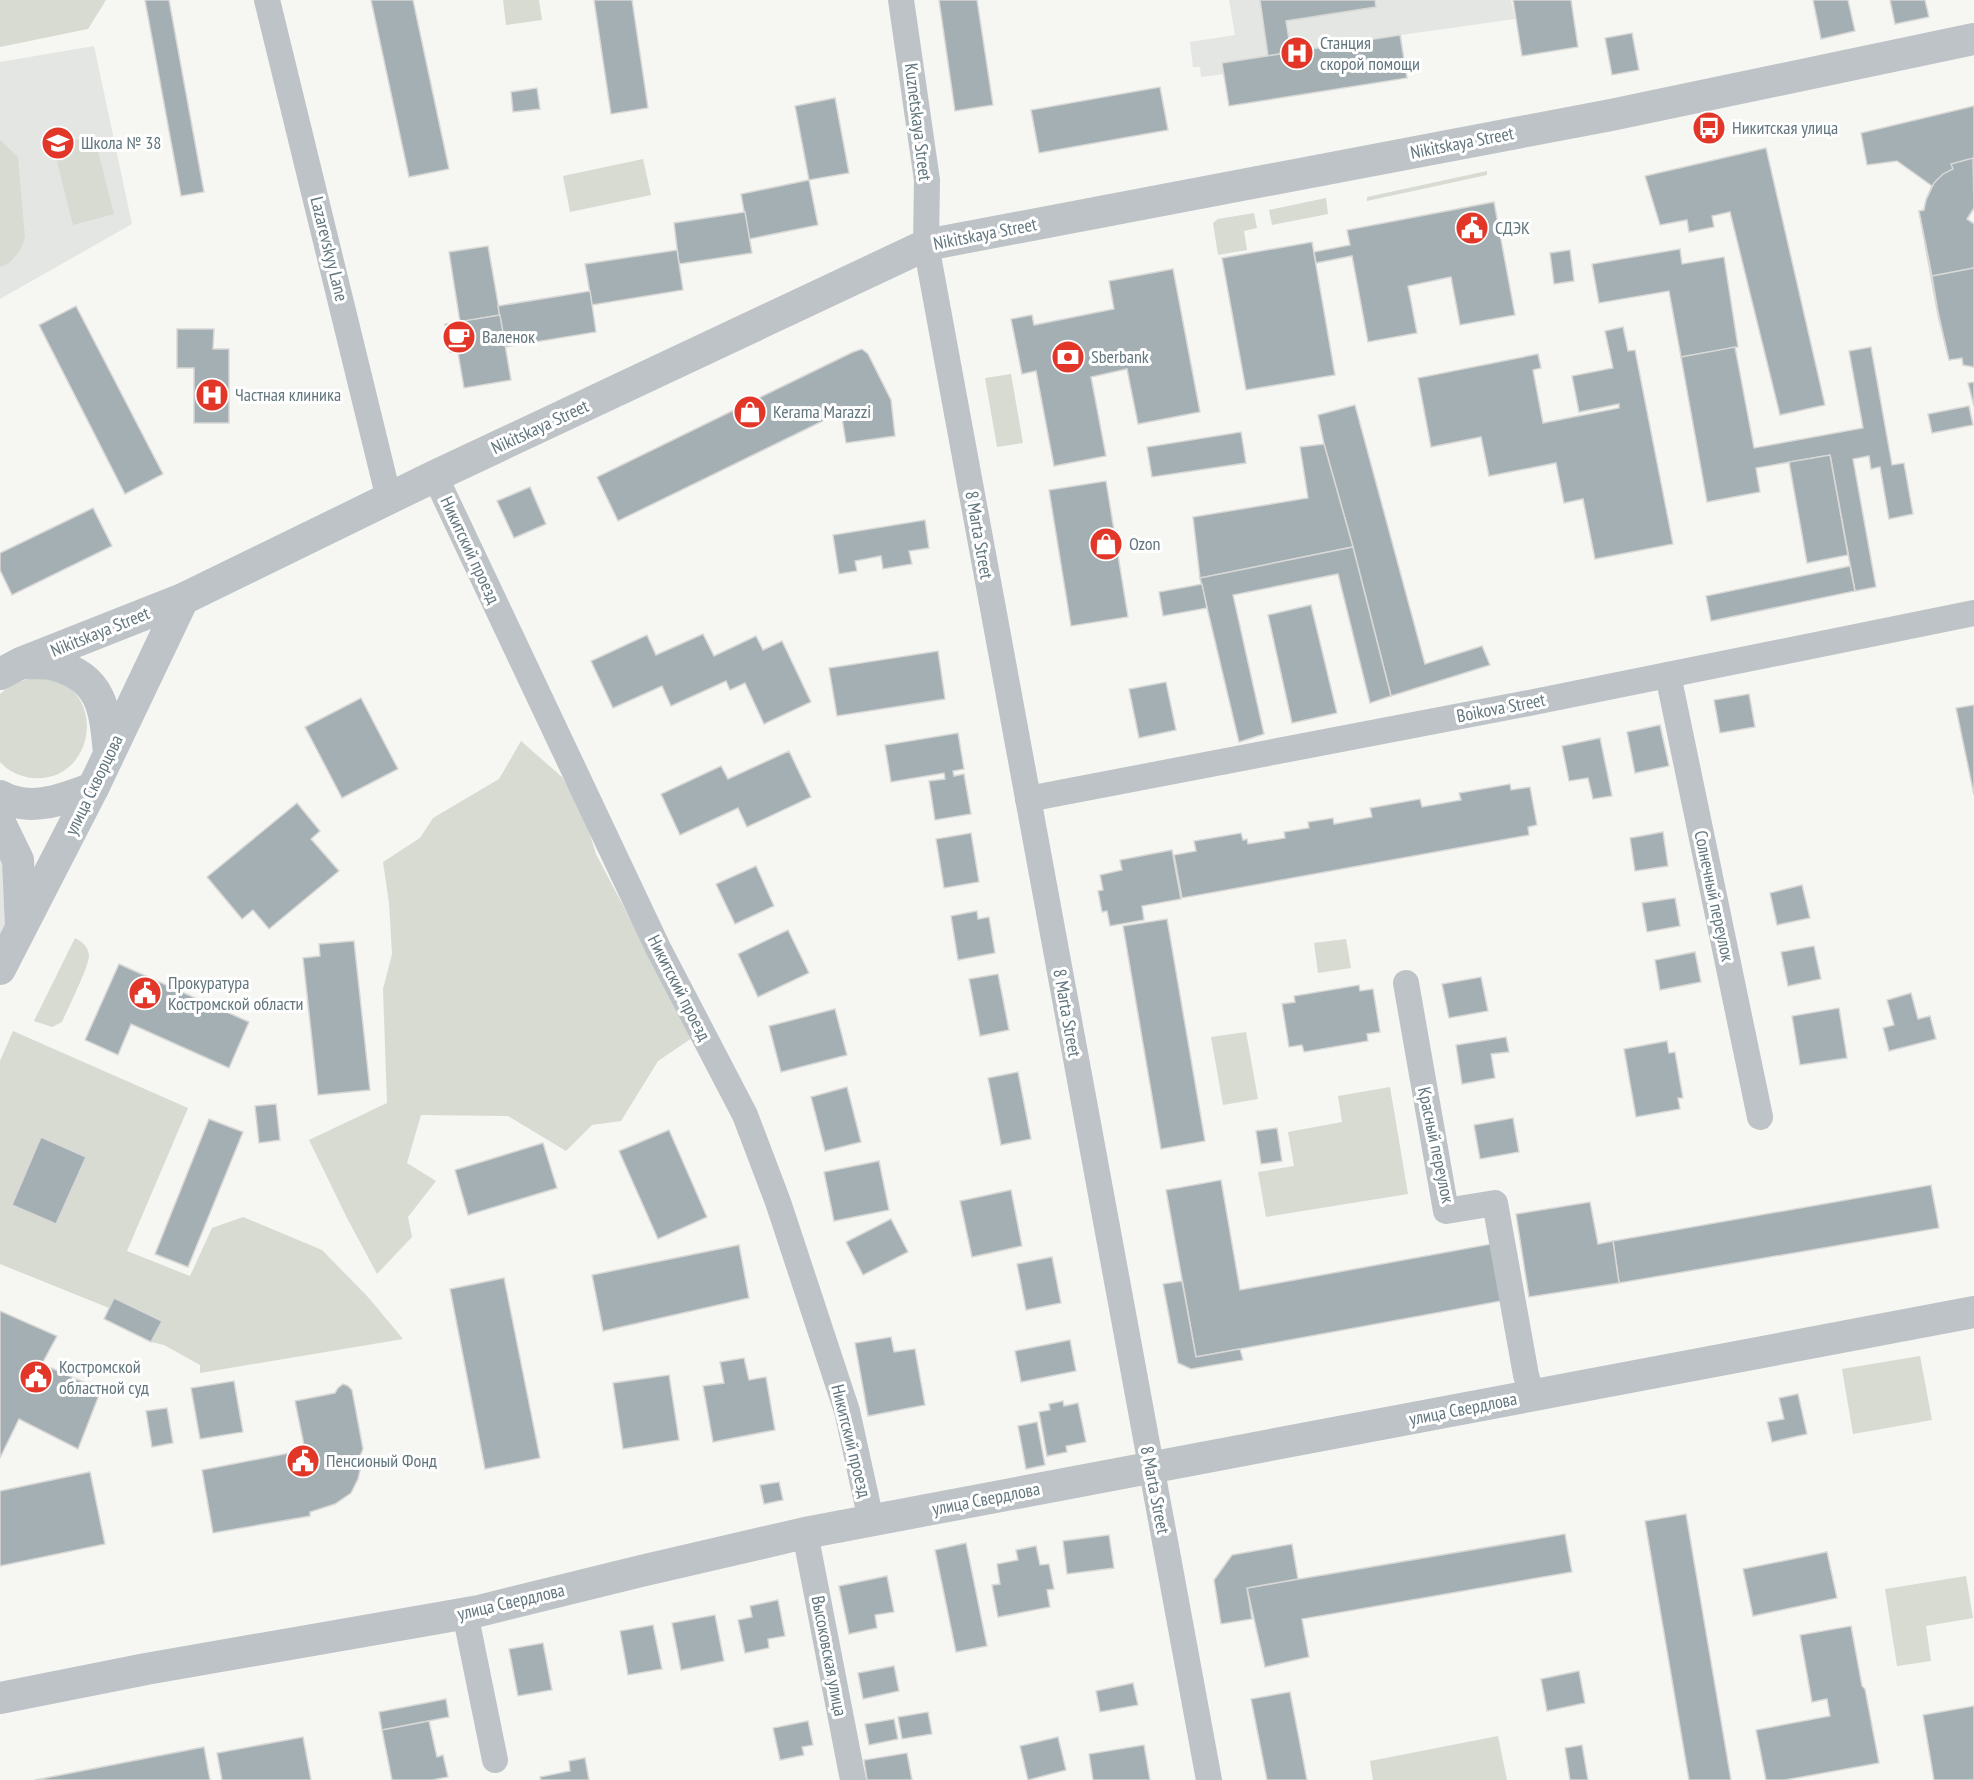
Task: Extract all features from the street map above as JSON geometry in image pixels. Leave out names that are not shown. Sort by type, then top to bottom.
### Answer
[{"type":"street","name":"Lazarevskyy Lane","points":[[267,0],[389,499]]},
{"type":"street","name":"Kuznetskaya Street","points":[[901,0],[927,180],[926,245]]},
{"type":"street","name":"Nikitskaya Street","points":[[11,668],[183,599],[435,476],[926,245],[1611,115],[1974,39]]},
{"type":"street","name":"8 Marta Street","points":[[926,245],[1209,1780]]},
{"type":"street","name":"Никитский проезд","points":[[435,476],[658,948],[745,1115],[778,1202],[847,1411],[871,1520]]},
{"type":"street","name":"улица Скворцова","points":[[0,969],[93,788],[183,599]]},
{"type":"street","name":"Boikova Street","points":[[1028,799],[1668,675],[1974,613]]},
{"type":"street","points":[[11,668],[54,664],[85,679],[99,696],[105,717],[109,753]]},
{"type":"street","name":"Солнечный переулок","points":[[1668,675],[1760,1117]]},
{"type":"street","points":[[0,796],[34,804],[58,801],[93,788]]},
{"type":"street","points":[[0,823],[18,860],[21,927]]},
{"type":"street","name":"Красный переулок","points":[[1406,983],[1446,1211],[1494,1203],[1526,1375],[1532,1396]]},
{"type":"street","name":"улица Свердлова","points":[[0,1698],[146,1669],[465,1613],[806,1533],[871,1520],[1974,1312]]},
{"type":"street","name":"Высоковская улица","points":[[806,1533],[853,1780]]},
{"type":"street","points":[[465,1613],[495,1760]]},
{"type":"shaded area","points":[[0,0],[106,0],[88,29],[0,47]]},
{"type":"shaded area","points":[[503,0],[539,0],[542,20],[506,25]]},
{"type":"shaded area","name":"Станция скорой помощи","points":[[1229,0],[1511,0],[1515,19],[1401,35],[1407,78],[1229,106],[1224,74],[1201,77],[1200,67],[1193,67],[1190,42],[1235,35]]},
{"type":"shaded area","name":"Школа № 38","points":[[94,46],[132,224],[0,299],[0,62]]},
{"type":"shaded area","points":[[94,135],[114,214],[73,225],[53,146]]},
{"type":"shaded area","points":[[0,140],[18,157],[25,237],[20,251],[8,264],[0,267]]},
{"type":"shaded area","points":[[643,159],[651,195],[570,212],[563,176]]},
{"type":"shaded area","points":[[1487,171],[1487,175],[1367,201],[1367,197]]},
{"type":"shaded area","points":[[1326,198],[1328,214],[1272,225],[1269,210]]},
{"type":"shaded area","points":[[1254,213],[1257,228],[1244,231],[1247,250],[1218,255],[1213,223],[1218,219]]},
{"type":"shaded area","points":[[1011,374],[1023,443],[997,447],[985,378]]},
{"type":"shaded area","points":[[31,678],[50,679],[68,687],[80,701],[86,717],[86,735],[80,752],[70,766],[54,776],[33,778],[23,776],[11,771],[0,762],[0,694],[12,684]]},
{"type":"shaded area","points":[[521,741],[562,777],[582,809],[596,854],[692,1038],[658,1061],[621,1121],[592,1125],[566,1151],[508,1116],[421,1115],[407,1163],[436,1181],[408,1217],[412,1237],[377,1274],[309,1140],[387,1103],[383,989],[392,954],[389,903],[383,862],[420,838],[433,818],[499,779]]},
{"type":"shaded area","points":[[0,857],[9,889],[9,920],[0,939]]},
{"type":"shaded area","points":[[75,938],[86,947],[89,955],[82,978],[62,1022],[52,1027],[34,1021]]},
{"type":"shaded area","points":[[1346,939],[1351,968],[1318,973],[1314,943]]},
{"type":"shaded area","points":[[13,1031],[188,1108],[127,1251],[190,1276],[212,1228],[243,1217],[322,1250],[368,1297],[403,1339],[200,1373],[200,1365],[164,1345],[151,1342],[161,1320],[115,1298],[109,1308],[0,1264],[0,1061]]},
{"type":"shaded area","points":[[1246,1032],[1258,1099],[1223,1105],[1211,1037]]},
{"type":"shaded area","points":[[1390,1087],[1408,1194],[1266,1217],[1258,1172],[1294,1166],[1288,1132],[1342,1122],[1338,1096]]},
{"type":"shaded area","points":[[1920,1356],[1932,1420],[1853,1434],[1842,1369]]},
{"type":"shaded area","points":[[1966,1576],[1973,1618],[1926,1626],[1931,1661],[1897,1666],[1885,1589]]},
{"type":"shaded area","points":[[1498,1736],[1507,1780],[1373,1780],[1370,1761]]},
{"type":"building","points":[[145,0],[169,0],[204,192],[181,196]]},
{"type":"building","points":[[371,0],[413,0],[449,169],[409,177]]},
{"type":"building","points":[[594,0],[632,0],[648,108],[611,114]]},
{"type":"building","points":[[939,0],[977,0],[993,105],[955,111]]},
{"type":"building","points":[[1260,0],[1375,0],[1376,7],[1286,21],[1291,52],[1268,56]]},
{"type":"building","points":[[1513,0],[1571,0],[1578,47],[1522,56]]},
{"type":"building","points":[[1813,0],[1848,0],[1855,31],[1821,39]]},
{"type":"building","points":[[1890,0],[1925,0],[1929,17],[1895,24]]},
{"type":"building","points":[[1632,33],[1639,70],[1612,75],[1605,38]]},
{"type":"building","points":[[1400,35],[1407,78],[1229,106],[1222,63]]},
{"type":"building","points":[[1160,87],[1168,130],[1039,153],[1031,110]]},
{"type":"building","points":[[537,88],[540,109],[513,112],[511,92]]},
{"type":"building","points":[[835,98],[849,173],[809,180],[795,106]]},
{"type":"building","points":[[1974,106],[1974,208],[1967,219],[1974,224],[1974,367],[1963,365],[1962,358],[1949,360],[1938,315],[1919,211],[1924,210],[1932,186],[1897,161],[1867,165],[1861,133]]},
{"type":"building","points":[[1766,148],[1825,405],[1780,415],[1730,212],[1712,216],[1714,227],[1689,232],[1687,220],[1660,225],[1645,176]]},
{"type":"building","points":[[1973,158],[1974,208],[1967,219],[1974,224],[1974,268],[1932,276],[1919,211],[1924,210],[1934,183],[1943,174],[1953,169],[1951,164]]},
{"type":"building","points":[[809,180],[818,225],[749,239],[741,194]]},
{"type":"building","points":[[1494,202],[1515,315],[1460,325],[1451,277],[1408,286],[1417,333],[1368,342],[1352,256],[1316,263],[1314,252],[1350,245],[1347,230]]},
{"type":"building","points":[[745,212],[752,253],[679,264],[674,223]]},
{"type":"building","points":[[1312,242],[1335,375],[1246,390],[1222,258]]},
{"type":"building","points":[[488,246],[500,315],[460,322],[449,252]]},
{"type":"building","points":[[1680,249],[1682,264],[1724,257],[1738,347],[1681,357],[1669,291],[1599,303],[1592,264]]},
{"type":"building","points":[[677,250],[683,290],[592,305],[585,264]]},
{"type":"building","points":[[1570,250],[1574,281],[1554,284],[1550,253]]},
{"type":"building","points":[[1974,268],[1974,367],[1963,365],[1962,358],[1949,360],[1932,276]]},
{"type":"building","points":[[1173,269],[1200,412],[1138,424],[1127,369],[1091,377],[1106,456],[1054,466],[1036,371],[1022,374],[1011,319],[1032,315],[1034,325],[1114,309],[1109,281]]},
{"type":"building","points":[[590,291],[596,332],[505,347],[498,306]]},
{"type":"building","points":[[76,306],[163,474],[125,494],[39,325]]},
{"type":"building","points":[[500,315],[511,380],[464,388],[458,353],[450,352],[445,324]]},
{"type":"building","points":[[1623,327],[1628,351],[1635,350],[1673,544],[1595,559],[1583,499],[1564,503],[1556,463],[1489,476],[1481,437],[1431,447],[1418,378],[1538,354],[1541,368],[1533,370],[1543,423],[1619,408],[1619,404],[1579,412],[1572,376],[1613,368],[1605,331]]},
{"type":"building","name":"Частная клиника","points":[[177,329],[214,329],[213,349],[229,349],[229,423],[194,423],[194,368],[177,368]]},
{"type":"building","points":[[1735,347],[1754,448],[1863,428],[1849,351],[1871,347],[1892,465],[1904,463],[1913,514],[1889,519],[1880,467],[1871,469],[1869,456],[1853,459],[1876,587],[1855,591],[1830,455],[1756,468],[1760,492],[1707,502],[1681,357]]},
{"type":"building","points":[[862,349],[868,354],[891,400],[895,436],[846,443],[841,412],[618,521],[597,477]]},
{"type":"building","points":[[1974,382],[1974,406],[1968,383]]},
{"type":"building","points":[[1355,405],[1425,664],[1482,646],[1490,665],[1391,696],[1318,415]]},
{"type":"building","points":[[1969,406],[1973,425],[1932,433],[1928,414]]},
{"type":"building","points":[[1241,432],[1246,463],[1152,477],[1147,447]]},
{"type":"building","points":[[1324,444],[1353,547],[1200,578],[1193,517],[1308,498],[1300,447]]},
{"type":"building","points":[[1830,455],[1848,555],[1807,563],[1789,462]]},
{"type":"building","points":[[1106,481],[1128,617],[1071,626],[1049,490]]},
{"type":"building","points":[[530,487],[546,524],[514,538],[497,501]]},
{"type":"building","points":[[93,508],[112,546],[12,595],[0,570],[0,553]]},
{"type":"building","points":[[925,520],[929,548],[909,551],[912,564],[883,569],[881,556],[855,561],[857,571],[839,574],[833,535]]},
{"type":"building","points":[[1353,547],[1391,696],[1370,703],[1338,574],[1233,595],[1264,734],[1239,742],[1200,578]]},
{"type":"building","points":[[1850,566],[1855,591],[1711,621],[1706,596]]},
{"type":"building","points":[[1202,584],[1207,608],[1163,616],[1159,592]]},
{"type":"building","points":[[1311,605],[1337,713],[1292,723],[1268,615]]},
{"type":"building","points":[[703,634],[714,656],[756,636],[763,650],[782,641],[811,702],[764,724],[745,683],[730,690],[726,681],[671,706],[662,686],[613,708],[591,661],[647,635],[656,655]]},
{"type":"building","points":[[938,651],[945,699],[837,716],[829,668]]},
{"type":"building","points":[[1166,682],[1176,730],[1139,738],[1129,689]]},
{"type":"building","points":[[1749,694],[1755,727],[1720,733],[1714,700]]},
{"type":"building","points":[[361,698],[398,769],[342,798],[305,727]]},
{"type":"building","points":[[1974,705],[1974,795],[1956,708]]},
{"type":"building","points":[[1660,725],[1669,766],[1635,773],[1627,732]]},
{"type":"building","points":[[958,733],[964,769],[953,771],[954,776],[964,774],[971,814],[935,820],[929,781],[945,779],[944,773],[891,782],[885,745]]},
{"type":"building","points":[[1600,738],[1612,796],[1593,799],[1588,778],[1569,781],[1562,746]]},
{"type":"building","points":[[789,751],[811,797],[747,827],[738,808],[680,835],[661,794],[721,766],[728,779]]},
{"type":"building","points":[[1510,784],[1511,790],[1530,787],[1537,825],[1528,827],[1529,835],[1182,898],[1174,855],[1196,851],[1194,841],[1241,833],[1243,840],[1247,839],[1248,844],[1285,838],[1284,832],[1309,828],[1308,822],[1333,818],[1334,824],[1372,817],[1370,808],[1420,799],[1422,807],[1461,800],[1459,793]]},
{"type":"building","points":[[297,803],[320,831],[311,839],[339,871],[269,929],[253,910],[242,919],[207,877]]},
{"type":"building","points":[[1663,832],[1668,866],[1635,871],[1630,838]]},
{"type":"building","points":[[971,833],[979,882],[944,888],[936,839]]},
{"type":"building","points":[[1172,850],[1181,899],[1142,906],[1144,920],[1110,926],[1107,911],[1102,912],[1098,891],[1103,890],[1100,875],[1122,870],[1120,860]]},
{"type":"building","points":[[756,866],[774,906],[735,924],[716,884]]},
{"type":"building","points":[[1802,885],[1810,918],[1777,925],[1770,893]]},
{"type":"building","points":[[1675,898],[1680,926],[1647,932],[1642,903]]},
{"type":"building","points":[[977,911],[978,919],[989,917],[995,953],[958,960],[951,916]]},
{"type":"building","points":[[1167,919],[1205,1141],[1161,1149],[1123,926]]},
{"type":"building","points":[[788,930],[809,973],[758,997],[738,954]]},
{"type":"building","points":[[354,941],[370,1090],[318,1095],[303,958],[320,956],[319,944]]},
{"type":"building","points":[[1814,946],[1821,979],[1788,986],[1781,952]]},
{"type":"building","points":[[1695,952],[1701,982],[1660,990],[1655,960]]},
{"type":"building","name":"Прокуратура Костромской области","points":[[119,964],[249,1022],[229,1068],[131,1024],[118,1055],[85,1040]]},
{"type":"building","points":[[998,974],[1009,1030],[980,1036],[969,979]]},
{"type":"building","points":[[1481,977],[1488,1011],[1449,1018],[1442,984]]},
{"type":"building","points":[[1359,985],[1360,991],[1373,989],[1380,1032],[1367,1034],[1368,1041],[1304,1052],[1302,1045],[1289,1047],[1282,1004],[1295,1002],[1294,996]]},
{"type":"building","points":[[1911,993],[1918,1019],[1930,1016],[1936,1039],[1889,1051],[1883,1028],[1894,1025],[1887,1000]]},
{"type":"building","points":[[1839,1008],[1847,1058],[1800,1065],[1792,1016]]},
{"type":"building","points":[[835,1009],[847,1055],[781,1072],[769,1026]]},
{"type":"building","points":[[1506,1037],[1509,1052],[1491,1054],[1495,1078],[1462,1084],[1456,1045]]},
{"type":"building","points":[[1667,1041],[1669,1053],[1675,1052],[1683,1098],[1678,1098],[1680,1109],[1636,1117],[1624,1049]]},
{"type":"building","points":[[1018,1072],[1031,1139],[1001,1145],[988,1078]]},
{"type":"building","points":[[847,1087],[861,1142],[825,1151],[811,1097]]},
{"type":"building","points":[[276,1104],[280,1140],[259,1143],[255,1106]]},
{"type":"building","points":[[1513,1118],[1519,1152],[1480,1159],[1474,1125]]},
{"type":"building","points":[[209,1119],[243,1132],[188,1267],[155,1254]]},
{"type":"building","points":[[1277,1128],[1282,1161],[1261,1164],[1256,1131]]},
{"type":"building","points":[[669,1130],[707,1217],[658,1239],[619,1151]]},
{"type":"building","points":[[41,1137],[86,1157],[56,1224],[12,1205]]},
{"type":"building","points":[[543,1143],[557,1188],[468,1215],[455,1170]]},
{"type":"building","points":[[879,1161],[889,1210],[834,1221],[824,1172]]},
{"type":"building","points":[[1221,1180],[1240,1290],[1491,1244],[1501,1301],[1196,1357],[1166,1190]]},
{"type":"building","points":[[1931,1185],[1939,1228],[1619,1283],[1613,1241]]},
{"type":"building","points":[[1011,1190],[1022,1246],[972,1257],[960,1201]]},
{"type":"building","points":[[1590,1202],[1598,1244],[1613,1241],[1619,1283],[1529,1297],[1516,1214]]},
{"type":"building","points":[[891,1219],[908,1252],[863,1275],[846,1242]]},
{"type":"building","points":[[739,1245],[749,1298],[603,1331],[592,1275]]},
{"type":"building","points":[[1052,1257],[1061,1303],[1026,1310],[1017,1264]]},
{"type":"building","points":[[504,1278],[540,1458],[485,1469],[450,1289]]},
{"type":"building","points":[[1182,1281],[1196,1357],[1240,1349],[1243,1360],[1191,1369],[1178,1363],[1163,1284]]},
{"type":"building","points":[[114,1298],[162,1321],[151,1342],[104,1319]]},
{"type":"building","name":"Костромской областной суд","points":[[0,1311],[57,1336],[42,1364],[101,1390],[78,1449],[19,1419],[0,1458]]},
{"type":"building","points":[[891,1337],[894,1352],[915,1349],[925,1405],[868,1416],[855,1343]]},
{"type":"building","points":[[1070,1340],[1076,1371],[1021,1382],[1015,1351]]},
{"type":"building","points":[[744,1358],[749,1380],[766,1377],[775,1430],[713,1442],[703,1386],[724,1383],[720,1362]]},
{"type":"building","points":[[669,1375],[679,1440],[623,1449],[613,1383]]},
{"type":"building","points":[[234,1381],[243,1432],[200,1439],[191,1388]]},
{"type":"building","name":"Пенсионый Фонд","points":[[343,1384],[352,1390],[363,1449],[360,1456],[361,1466],[358,1479],[351,1493],[335,1504],[310,1512],[310,1516],[213,1533],[202,1470],[305,1450],[295,1401],[335,1393]]},
{"type":"building","points":[[1798,1394],[1807,1434],[1772,1442],[1767,1422],[1784,1419],[1779,1398]]},
{"type":"building","points":[[1063,1401],[1064,1406],[1078,1403],[1086,1442],[1066,1446],[1067,1452],[1047,1456],[1039,1412],[1050,1410],[1049,1404]]},
{"type":"building","points":[[167,1408],[173,1443],[152,1447],[146,1411]]},
{"type":"building","points":[[1037,1422],[1045,1465],[1026,1469],[1018,1426]]},
{"type":"building","points":[[90,1472],[105,1544],[0,1566],[0,1491]]},
{"type":"building","points":[[779,1482],[783,1500],[764,1504],[760,1485]]},
{"type":"building","points":[[1686,1514],[1731,1780],[1689,1780],[1645,1521]]},
{"type":"building","points":[[1565,1534],[1572,1572],[1302,1619],[1309,1657],[1265,1667],[1247,1588]]},
{"type":"building","points":[[1109,1535],[1114,1568],[1067,1574],[1063,1541]]},
{"type":"building","points":[[966,1543],[987,1646],[956,1652],[935,1550]]},
{"type":"building","points":[[1292,1544],[1298,1579],[1247,1588],[1252,1619],[1221,1624],[1214,1580],[1232,1555]]},
{"type":"building","points":[[1036,1546],[1040,1565],[1049,1564],[1054,1589],[1047,1590],[1050,1607],[998,1617],[992,1585],[1000,1584],[997,1564],[1018,1560],[1016,1550]]},
{"type":"building","points":[[1827,1552],[1837,1598],[1753,1616],[1743,1569]]},
{"type":"building","points":[[887,1576],[894,1612],[875,1615],[877,1628],[849,1634],[839,1586]]},
{"type":"building","points":[[778,1600],[785,1636],[768,1639],[769,1648],[745,1653],[738,1620],[752,1617],[750,1606]]},
{"type":"building","points":[[715,1615],[724,1661],[681,1670],[672,1623]]},
{"type":"building","points":[[653,1625],[662,1669],[628,1675],[620,1631]]},
{"type":"building","points":[[1851,1626],[1879,1763],[1785,1780],[1766,1780],[1756,1730],[1830,1716],[1827,1699],[1812,1702],[1800,1635]]},
{"type":"building","points":[[543,1643],[552,1690],[518,1696],[509,1649]]},
{"type":"building","points":[[894,1666],[899,1691],[863,1699],[858,1673]]},
{"type":"building","points":[[1579,1671],[1585,1703],[1547,1711],[1541,1679]]},
{"type":"building","points":[[1133,1683],[1138,1705],[1100,1712],[1096,1691]]},
{"type":"building","points":[[1290,1692],[1307,1780],[1267,1780],[1251,1699]]},
{"type":"building","points":[[446,1699],[449,1717],[382,1730],[379,1712]]},
{"type":"building","points":[[1974,1706],[1974,1780],[1934,1780],[1923,1715]]},
{"type":"building","points":[[928,1712],[932,1734],[902,1739],[898,1717]]},
{"type":"building","points":[[894,1719],[898,1739],[869,1745],[865,1724]]},
{"type":"building","points":[[429,1721],[437,1757],[443,1755],[448,1777],[432,1780],[392,1780],[382,1730]]},
{"type":"building","points":[[808,1721],[813,1745],[802,1747],[804,1755],[780,1760],[773,1728]]},
{"type":"building","points":[[303,1737],[311,1780],[222,1780],[217,1753]]},
{"type":"building","points":[[1058,1737],[1066,1770],[1028,1780],[1020,1746]]},
{"type":"building","points":[[1144,1745],[1150,1780],[1093,1780],[1089,1754]]},
{"type":"building","points":[[1582,1745],[1588,1780],[1570,1780],[1565,1748]]},
{"type":"building","points":[[204,1747],[210,1780],[35,1780]]},
{"type":"building","points":[[907,1753],[912,1780],[867,1780],[864,1760]]},
{"type":"building","points":[[585,1758],[589,1780],[541,1780],[540,1777],[570,1771],[569,1761]]},
{"type":"place","name":"Станция скорой помощи","points":[[1297,53]]},
{"type":"place","name":"Никитская улица","points":[[1709,128]]},
{"type":"place","name":"Школа № 38","points":[[58,143]]},
{"type":"place","name":"СДЭК","points":[[1472,228]]},
{"type":"place","name":"Валенок","points":[[459,337]]},
{"type":"place","name":"Sberbank","points":[[1068,357]]},
{"type":"place","name":"Частная клиника","points":[[212,395]]},
{"type":"place","name":"Kerama Marazzi","points":[[750,412]]},
{"type":"place","name":"Ozon","points":[[1106,544]]},
{"type":"place","name":"Прокуратура Костромской области","points":[[145,993]]},
{"type":"place","name":"Костромской областной суд","points":[[36,1377]]},
{"type":"place","name":"Пенсионый Фонд","points":[[303,1461]]}]
